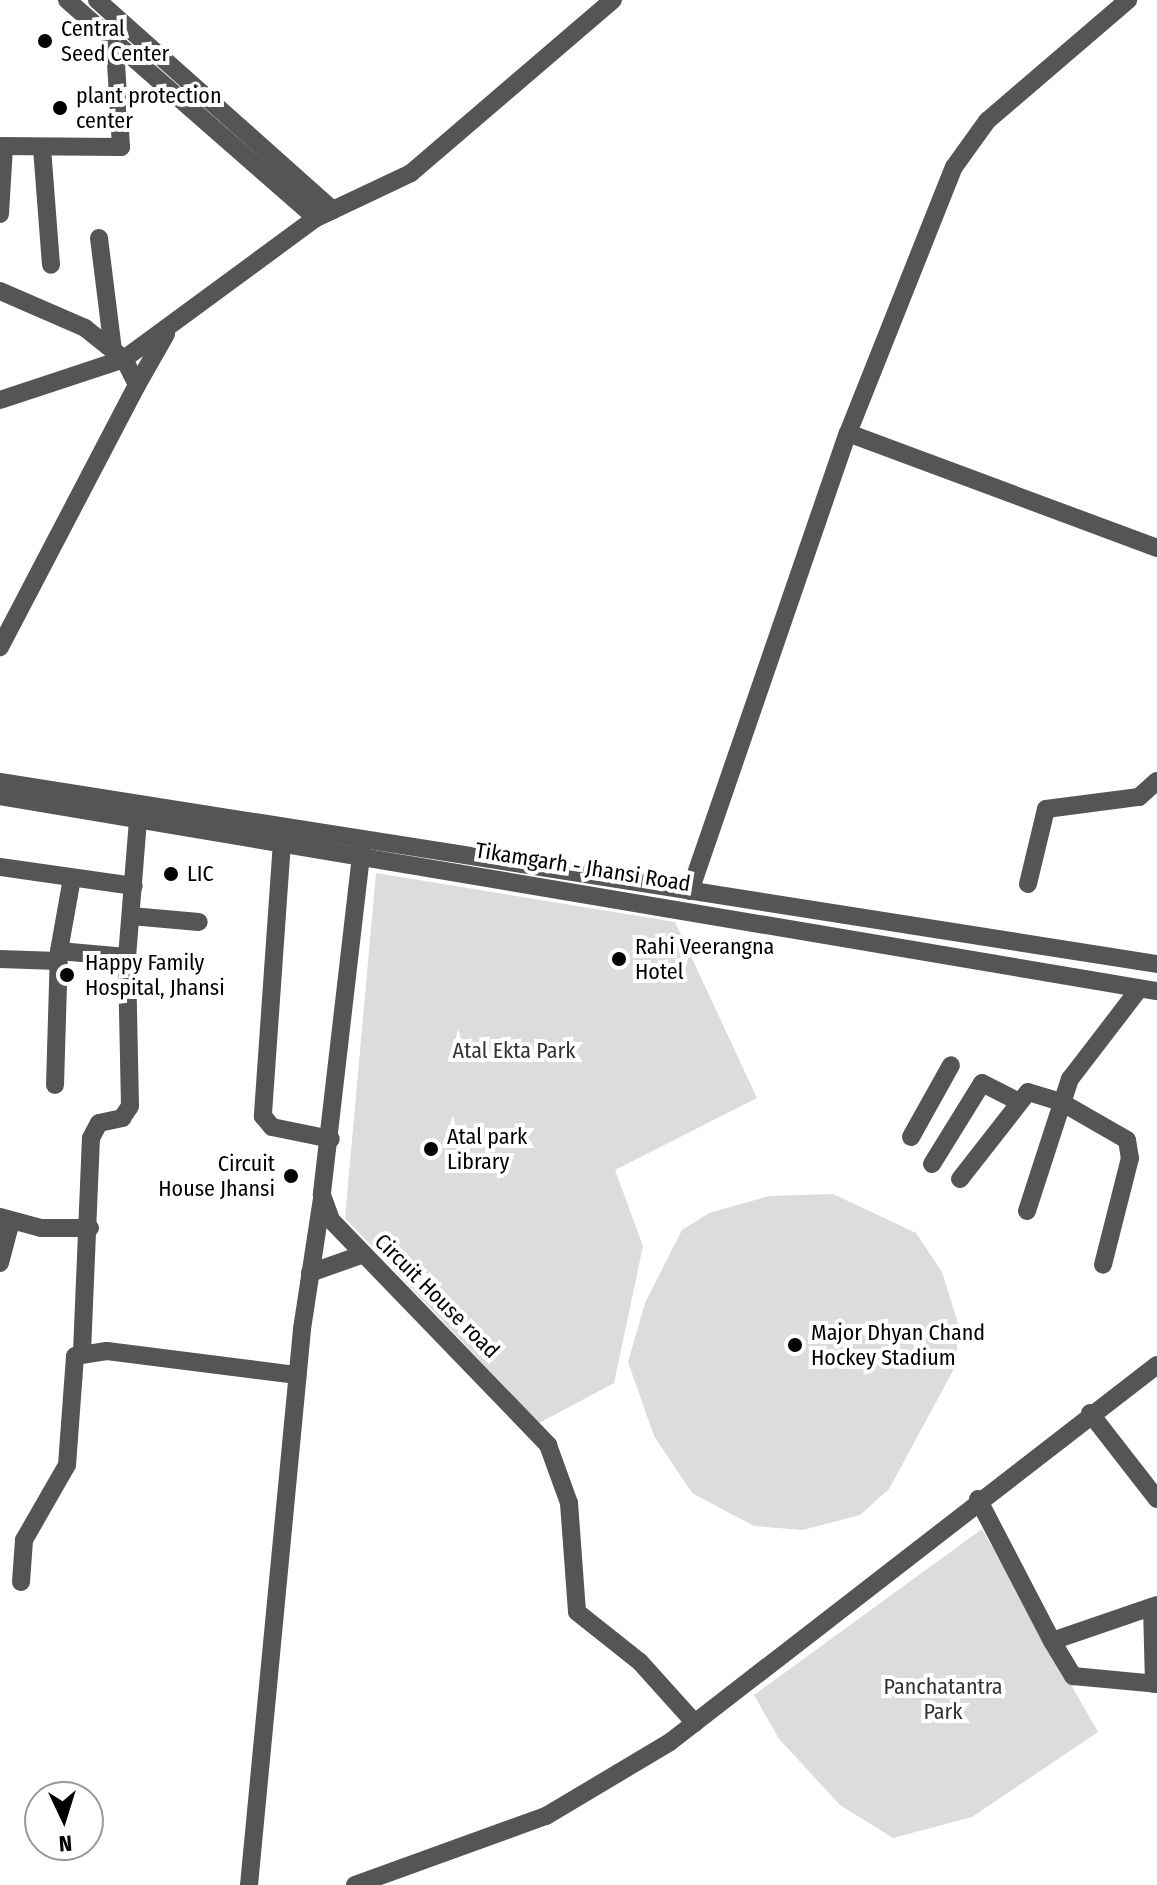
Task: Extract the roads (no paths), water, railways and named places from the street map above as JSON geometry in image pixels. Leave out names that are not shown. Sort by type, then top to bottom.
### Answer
[{"type":"street","points":[[67,0],[115,26],[333,210]]},
{"type":"street","points":[[97,0],[115,26],[316,218]]},
{"type":"street","points":[[0,214],[2,147],[121,147],[115,0]]},
{"type":"street","points":[[0,400],[167,332],[316,218],[439,154],[613,0]]},
{"type":"street","points":[[690,891],[848,433],[968,143],[1128,0]]},
{"type":"street","points":[[42,148],[51,265]]},
{"type":"street","points":[[99,238],[118,354]]},
{"type":"street","points":[[0,291],[85,328],[118,354],[137,385]]},
{"type":"street","points":[[0,647],[167,332]]},
{"type":"street","points":[[848,433],[1157,548]]},
{"type":"street","points":[[1028,884],[1046,809],[1139,797],[1157,781]]},
{"type":"street","name":"Tikamgarh - Jhansi Road","points":[[0,782],[139,808],[282,842],[1148,990]]},
{"type":"street","name":"Tikamgarh - Jhansi Road","points":[[0,796],[139,808],[363,834],[690,891],[1157,964]]},
{"type":"street","points":[[21,1582],[24,1540],[67,1465],[70,1375],[82,1352],[93,1128],[122,1118],[130,1106],[127,957],[139,808]]},
{"type":"street","points":[[249,1885],[297,1375],[331,1139],[363,834]]},
{"type":"street","points":[[282,842],[263,1116],[272,1127],[331,1139]]},
{"type":"street","points":[[0,867],[134,886]]},
{"type":"street","points":[[55,1085],[59,956],[72,878]]},
{"type":"street","points":[[788,927],[791,906]]},
{"type":"street","points":[[131,916],[199,922]]},
{"type":"street","points":[[0,959],[127,957]]},
{"type":"street","points":[[1027,1211],[1061,1102],[1079,1065],[1148,990]]},
{"type":"street","points":[[911,1137],[951,1065]]},
{"type":"street","points":[[932,1164],[982,1083],[1016,1100]]},
{"type":"street","points":[[960,1179],[1016,1100],[1033,1091],[1061,1102],[1131,1145],[1103,1265]]},
{"type":"street","points":[[927,1109],[956,1126]]},
{"type":"street","name":"Circuit House road","points":[[322,1195],[331,1220],[361,1255],[548,1445],[569,1503],[577,1612],[640,1662],[695,1723]]},
{"type":"street","points":[[0,1263],[5,1219],[90,1228]]},
{"type":"street","points":[[310,1273],[361,1255]]},
{"type":"street","points":[[82,1352],[297,1375]]},
{"type":"street","points":[[355,1885],[546,1816],[695,1723],[978,1499],[1157,1365]]},
{"type":"street","points":[[1090,1413],[1157,1499]]},
{"type":"street","points":[[978,1499],[1052,1641],[1073,1676],[1155,1684],[1154,1606],[1052,1641]]},
{"type":"place","name":"Central Seed Center","points":[[45,41]]},
{"type":"place","name":"plant protection center","points":[[60,108]]},
{"type":"place","name":"LIC","points":[[171,874]]},
{"type":"place","name":"Rahi Veerangna Hotel","points":[[619,959]]},
{"type":"place","name":"Happy Family Hospital, Jhansi","points":[[67,975]]},
{"type":"place","name":"Atal park Library","points":[[431,1149]]},
{"type":"place","name":"Circuit House Jhansi","points":[[291,1176]]},
{"type":"place","name":"Major Dhyan Chand Hockey Stadium","points":[[795,1345]]},
{"type":"park label","name":"Atal Ekta Park","points":[[514,1051]]},
{"type":"park label","name":"Panchatantra Park","points":[[943,1698]]}]
